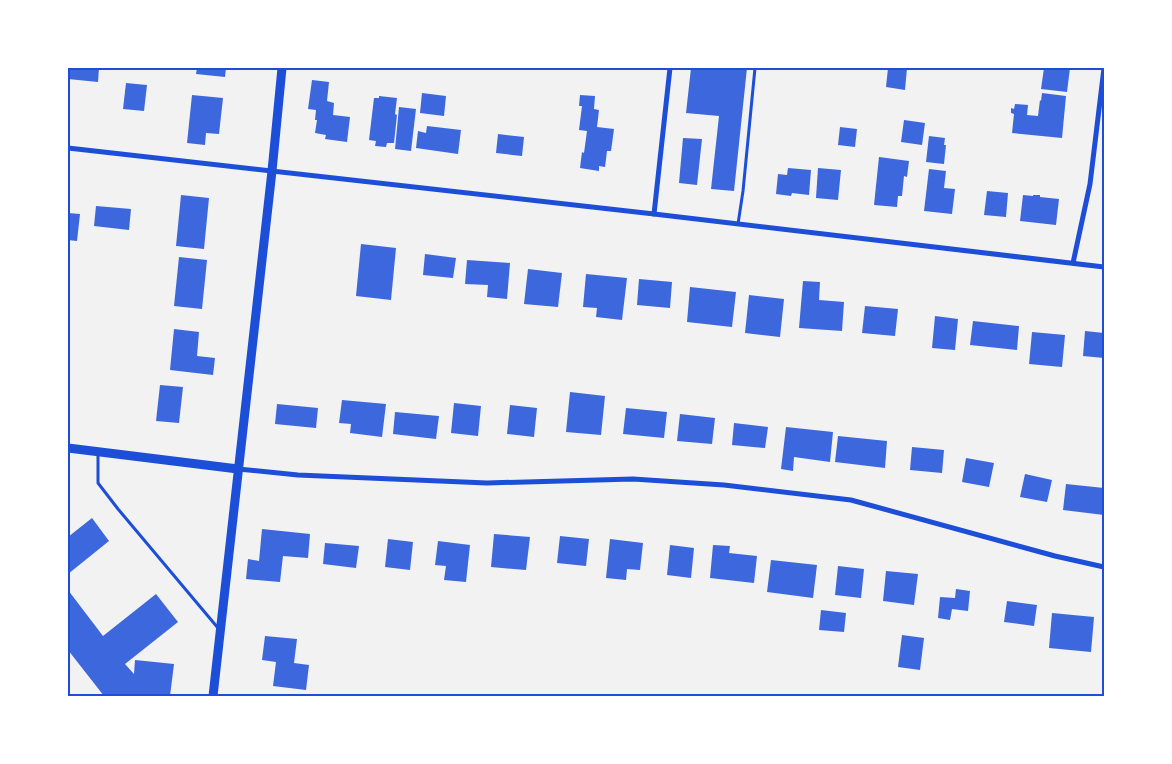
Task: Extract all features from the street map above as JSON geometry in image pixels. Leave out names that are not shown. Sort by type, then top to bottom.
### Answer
[{"type":"street","points":[[213,696],[282,68]]},
{"type":"street","points":[[654,214],[670,68]]},
{"type":"street","points":[[1073,263],[1090,184],[1104,68]]},
{"type":"street","points":[[68,148],[1104,266]]},
{"type":"street","points":[[68,448],[298,476],[487,483],[633,479],[724,485],[851,500],[1055,556],[1104,567]]},
{"type":"lane","points":[[738,224],[755,68]]},
{"type":"lane","points":[[98,452],[98,482],[118,509],[220,630]]},
{"type":"building","points":[[70,68],[99,68],[98,82],[68,79]]},
{"type":"building","points":[[197,68],[226,68],[225,77],[196,74]]},
{"type":"building","points":[[691,68],[747,68],[734,191],[711,189],[719,116],[686,113]]},
{"type":"building","points":[[888,68],[907,68],[905,90],[886,87]]},
{"type":"building","points":[[1044,68],[1070,68],[1067,92],[1041,89]]},
{"type":"building","points":[[312,80],[329,82],[327,101],[334,103],[333,115],[350,117],[347,142],[325,139],[326,135],[315,133],[316,110],[308,109]]},
{"type":"building","points":[[126,83],[147,85],[144,111],[123,109]]},
{"type":"building","points":[[422,93],[446,96],[444,116],[420,113]]},
{"type":"building","points":[[1042,93],[1066,96],[1062,138],[1012,133],[1014,114],[1011,113],[1011,108],[1014,109],[1015,104],[1028,105],[1027,115],[1038,116]]},
{"type":"building","points":[[192,95],[223,98],[219,134],[206,133],[205,145],[187,143]]},
{"type":"building","points":[[580,95],[595,96],[594,109],[599,110],[597,127],[614,129],[611,151],[607,151],[605,167],[599,166],[599,171],[580,168],[587,131],[579,130],[582,106],[579,106]]},
{"type":"building","points":[[379,96],[397,98],[394,143],[387,143],[386,147],[375,146],[376,141],[369,140],[374,98],[379,98]]},
{"type":"building","points":[[399,107],[416,109],[411,151],[395,149]]},
{"type":"building","points":[[904,120],[925,123],[922,145],[901,142]]},
{"type":"building","points":[[427,126],[461,130],[458,154],[416,148],[418,131],[426,133]]},
{"type":"building","points":[[840,127],[857,129],[855,147],[838,145]]},
{"type":"building","points":[[498,134],[524,137],[522,156],[496,153]]},
{"type":"building","points":[[929,136],[945,138],[944,164],[926,162]]},
{"type":"building","points":[[683,138],[702,139],[697,185],[679,183]]},
{"type":"building","points":[[879,157],[909,161],[907,177],[904,176],[902,196],[898,196],[897,207],[874,205]]},
{"type":"building","points":[[788,168],[811,170],[809,195],[792,193],[791,196],[776,194],[778,174],[787,175]]},
{"type":"building","points":[[818,168],[841,170],[838,200],[816,198]]},
{"type":"building","points":[[929,169],[946,171],[944,188],[955,189],[952,214],[924,211]]},
{"type":"building","points":[[987,191],[1008,193],[1006,217],[984,215]]},
{"type":"building","points":[[181,195],[209,198],[204,249],[176,246]]},
{"type":"building","points":[[1023,195],[1040,195],[1040,197],[1059,199],[1056,225],[1020,221]]},
{"type":"building","points":[[96,206],[131,209],[129,230],[94,226]]},
{"type":"building","points":[[68,213],[80,214],[77,241],[68,240]]},
{"type":"building","points":[[361,244],[396,248],[391,300],[356,296]]},
{"type":"building","points":[[425,254],[456,258],[453,278],[423,275]]},
{"type":"building","points":[[179,257],[207,260],[202,309],[174,306]]},
{"type":"building","points":[[467,260],[510,263],[507,299],[487,297],[488,285],[465,284]]},
{"type":"building","points":[[528,269],[562,273],[558,307],[524,304]]},
{"type":"building","points":[[586,274],[627,278],[622,320],[596,317],[597,308],[583,307]]},
{"type":"building","points":[[639,279],[672,282],[670,308],[637,305]]},
{"type":"building","points":[[803,281],[820,282],[819,300],[844,302],[842,331],[799,328]]},
{"type":"building","points":[[690,287],[736,292],[732,327],[687,322]]},
{"type":"building","points":[[749,295],[784,299],[780,337],[745,333]]},
{"type":"building","points":[[865,306],[898,309],[895,336],[862,333]]},
{"type":"building","points":[[935,316],[958,319],[955,350],[932,348]]},
{"type":"building","points":[[973,321],[1019,326],[1017,350],[970,345]]},
{"type":"building","points":[[174,329],[199,332],[197,356],[215,358],[213,375],[170,370]]},
{"type":"building","points":[[1085,331],[1104,333],[1104,358],[1083,356]]},
{"type":"building","points":[[1032,332],[1065,335],[1062,367],[1029,364]]},
{"type":"building","points":[[160,385],[183,387],[179,423],[156,421]]},
{"type":"building","points":[[570,392],[605,396],[601,435],[566,432]]},
{"type":"building","points":[[342,400],[386,404],[382,437],[350,433],[351,424],[339,423]]},
{"type":"building","points":[[454,403],[481,406],[478,436],[451,433]]},
{"type":"building","points":[[277,404],[318,408],[316,428],[275,424]]},
{"type":"building","points":[[510,405],[537,408],[534,437],[507,434]]},
{"type":"building","points":[[626,408],[667,412],[664,438],[623,434]]},
{"type":"building","points":[[395,412],[439,416],[436,439],[393,434]]},
{"type":"building","points":[[680,414],[715,418],[712,444],[677,441]]},
{"type":"building","points":[[734,423],[768,427],[765,448],[732,445]]},
{"type":"building","points":[[786,427],[833,432],[830,462],[794,457],[793,471],[781,469]]},
{"type":"building","points":[[838,436],[887,441],[885,468],[835,462]]},
{"type":"building","points":[[912,447],[944,450],[942,473],[910,470]]},
{"type":"building","points":[[966,458],[994,463],[989,487],[962,482]]},
{"type":"building","points":[[1025,474],[1052,480],[1047,502],[1020,497]]},
{"type":"building","points":[[1066,484],[1104,488],[1104,515],[1063,510]]},
{"type":"building","points":[[92,518],[109,541],[68,574],[68,537]]},
{"type":"building","points":[[262,529],[310,534],[308,558],[283,556],[280,582],[246,579],[248,559],[259,561]]},
{"type":"building","points":[[494,534],[530,537],[526,570],[491,567]]},
{"type":"building","points":[[560,536],[589,539],[586,566],[557,563]]},
{"type":"building","points":[[388,539],[413,542],[410,570],[385,567]]},
{"type":"building","points":[[610,539],[643,543],[640,570],[627,569],[626,580],[606,578]]},
{"type":"building","points":[[438,541],[470,545],[466,582],[444,580],[446,566],[435,565]]},
{"type":"building","points":[[325,543],[359,546],[356,568],[323,564]]},
{"type":"building","points":[[670,545],[694,548],[691,578],[667,575]]},
{"type":"building","points":[[713,545],[730,546],[729,553],[757,556],[754,583],[710,578]]},
{"type":"building","points":[[771,560],[817,565],[813,598],[767,592]]},
{"type":"building","points":[[838,566],[864,569],[861,598],[835,595]]},
{"type":"building","points":[[886,571],[918,574],[914,605],[883,601]]},
{"type":"building","points":[[956,589],[970,591],[968,611],[952,609],[950,620],[938,618],[940,597],[955,598]]},
{"type":"building","points":[[68,590],[103,636],[156,594],[178,622],[125,664],[134,674],[135,660],[174,664],[170,696],[104,696],[68,650]]},
{"type":"building","points":[[1007,601],[1037,605],[1034,626],[1004,622]]},
{"type":"building","points":[[821,610],[846,613],[844,632],[819,630]]},
{"type":"building","points":[[1052,613],[1094,617],[1091,652],[1049,648]]},
{"type":"building","points":[[902,635],[924,638],[920,670],[898,667]]},
{"type":"building","points":[[265,636],[297,639],[294,663],[309,665],[306,690],[273,686],[276,662],[262,660]]}]
